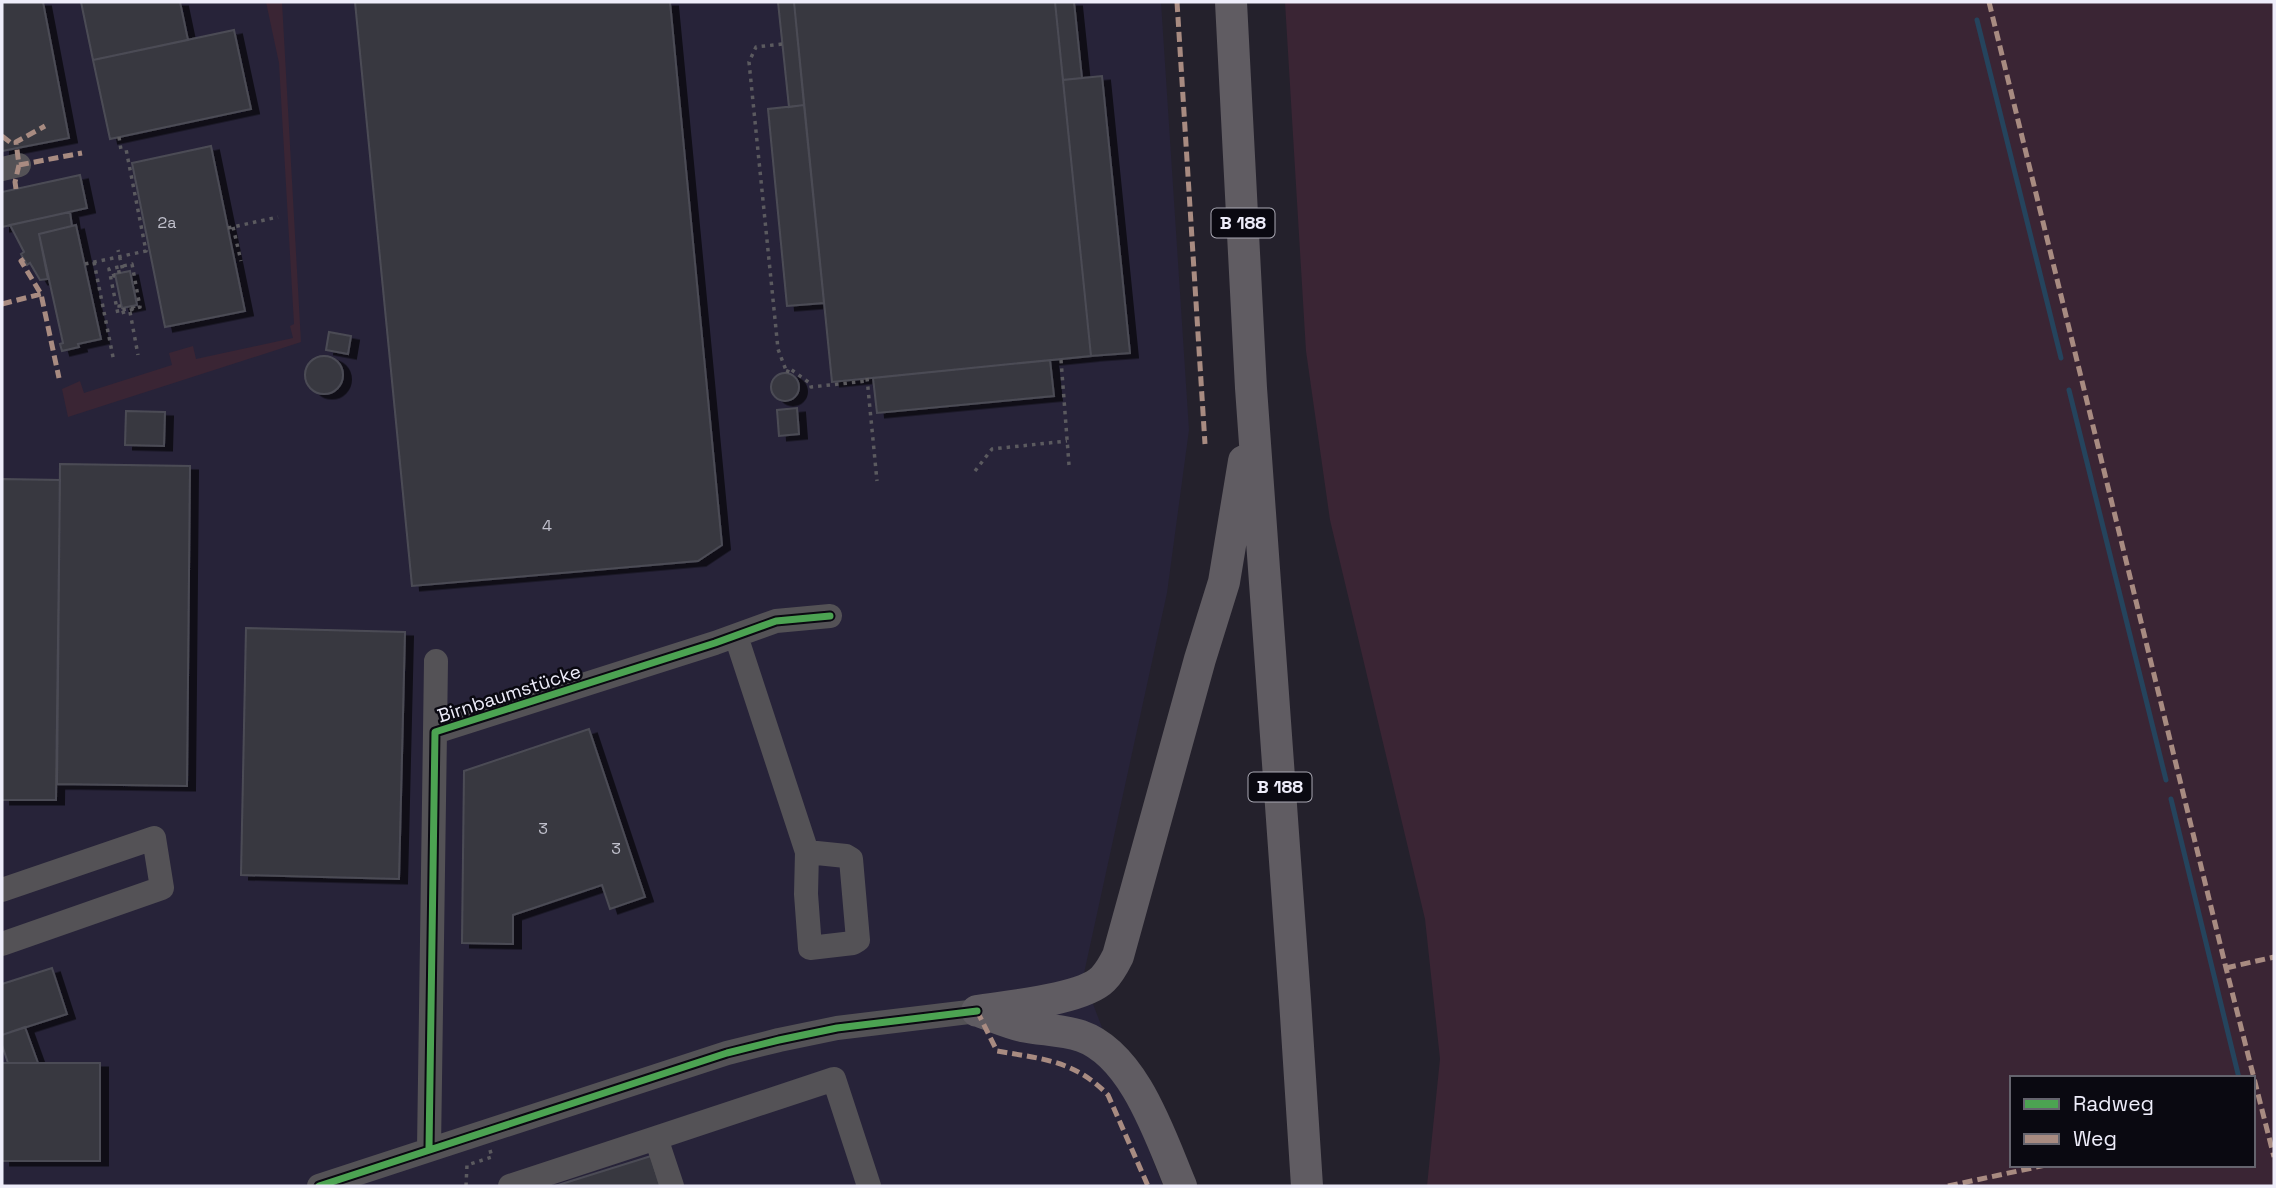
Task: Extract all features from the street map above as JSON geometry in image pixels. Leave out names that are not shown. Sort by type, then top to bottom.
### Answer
[{"type":"main road","name":"B 188","points":[[1231,2],[1251,388],[1307,1186]]},
{"type":"main road","points":[[976,1011],[1078,992],[1102,980],[1118,956],[1196,672],[1224,582],[1243,469],[1251,388]]},
{"type":"main road","points":[[976,1011],[1022,1026],[1082,1036],[1097,1044],[1127,1073],[1141,1093],[1181,1186]]},
{"type":"street","name":"Birnbaumstücke","points":[[435,732],[776,621],[830,616]]},
{"type":"street","points":[[736,636],[807,852]]},
{"type":"street","name":"Birnbaumstücke","points":[[429,1149],[436,661]]},
{"type":"street","points":[[2,890],[154,838],[162,888],[2,944]]},
{"type":"street","points":[[319,1186],[727,1053],[837,1028],[976,1011]]},
{"type":"street","points":[[510,1186],[834,1079],[869,1186]]},
{"type":"street","points":[[656,1138],[672,1186]]},
{"type":"path","points":[[782,44],[756,47],[750,62],[778,349],[787,373],[789,368],[811,384],[811,387],[867,380],[877,481]]},
{"type":"path","points":[[85,264],[148,250],[119,137]]},
{"type":"path","points":[[241,261],[231,228],[278,218]]},
{"type":"path","points":[[116,276],[113,273],[123,271],[118,250]]},
{"type":"path","points":[[94,262],[114,362]]},
{"type":"path","points":[[132,264],[140,307],[118,314],[109,269],[122,266],[132,264]]},
{"type":"path","points":[[121,306],[120,310],[134,308],[132,311],[138,355]]},
{"type":"path","points":[[1060,360],[1069,465]]},
{"type":"path","points":[[975,471],[992,449],[1068,441]]},
{"type":"path","points":[[466,1186],[467,1165],[492,1157],[483,1131]]},
{"type":"shaded area","points":[[2,2],[1161,2],[1189,430],[1167,593],[1083,978],[1163,1186],[2,1186]]},
{"type":"shaded area","points":[[266,2],[282,2],[301,342],[68,417],[62,389],[80,381],[84,393],[172,365],[169,353],[193,346],[196,359],[293,338],[290,326],[294,324],[279,63]]},
{"type":"shaded area","points":[[1285,2],[2274,2],[2274,1186],[1427,1186],[1440,1059],[1425,919],[1330,520],[1306,351]]},
{"type":"building","points":[[2,2],[43,2],[69,138],[2,151]]},
{"type":"building","points":[[81,2],[180,2],[188,40],[93,60]]},
{"type":"building","points":[[355,2],[670,2],[722,545],[698,561],[412,586]]},
{"type":"building","points":[[778,2],[794,2],[804,105],[789,107]]},
{"type":"building","points":[[794,2],[1055,2],[1091,356],[832,382]]},
{"type":"building","points":[[1055,2],[1074,2],[1082,78],[1063,80]]},
{"type":"building","points":[[234,30],[251,109],[110,139],[93,60]]},
{"type":"building","points":[[1102,76],[1130,353],[1091,356],[1063,80]]},
{"type":"building","points":[[804,105],[824,303],[787,306],[768,109]]},
{"type":"building","points":[[211,146],[245,311],[165,327],[132,163]]},
{"type":"building","points":[[80,175],[87,208],[2,227],[2,192]]},
{"type":"building","points":[[70,212],[72,226],[39,234],[48,279],[40,280],[21,254],[24,252],[10,225]]},
{"type":"building","points":[[76,225],[101,339],[62,351],[60,344],[63,343],[39,234]]},
{"type":"building","points":[[130,271],[137,305],[122,308],[115,274]]},
{"type":"building","points":[[329,332],[351,336],[348,354],[326,350]]},
{"type":"building","points":[[324,356],[337,362],[343,375],[337,388],[324,394],[311,388],[305,375],[311,362]]},
{"type":"building","points":[[1050,360],[1054,396],[877,413],[873,378]]},
{"type":"building","points":[[785,373],[795,377],[799,387],[795,397],[785,401],[775,397],[771,387],[775,377]]},
{"type":"building","points":[[797,408],[799,434],[779,436],[777,410]]},
{"type":"building","points":[[126,411],[165,412],[164,446],[125,445]]},
{"type":"building","points":[[60,464],[190,466],[187,786],[57,784]]},
{"type":"building","points":[[2,479],[60,480],[56,800],[2,800]]},
{"type":"building","points":[[246,628],[405,632],[399,879],[241,875]]},
{"type":"building","points":[[589,729],[645,897],[610,909],[602,885],[513,915],[513,944],[462,943],[464,771]]},
{"type":"building","points":[[52,968],[67,1014],[2,1035],[2,984]]},
{"type":"building","points":[[25,1027],[38,1063],[8,1063],[2,1035]]},
{"type":"building","points":[[2,1063],[100,1063],[100,1161],[2,1161]]},
{"type":"building","points":[[651,1156],[660,1186],[555,1186]]},
{"type":"waterway","points":[[1977,20],[2061,358]]},
{"type":"waterway","points":[[2069,390],[2166,780]]},
{"type":"waterway","points":[[2171,799],[2239,1076]]},
{"type":"marked path","points":[[1177,2],[1205,444]]},
{"type":"marked path","points":[[1989,2],[2253,1076]]},
{"type":"marked path","points":[[16,189],[19,165],[16,142],[45,126]]},
{"type":"marked path","points":[[2,136],[11,143]]},
{"type":"marked path","points":[[19,165],[82,153]]},
{"type":"marked path","points":[[24,259],[21,261],[41,294],[59,378]]},
{"type":"marked path","points":[[2,304],[41,294]]},
{"type":"marked path","points":[[2226,968],[2274,957]]},
{"type":"marked path","points":[[977,1011],[997,1051],[1043,1059],[1070,1068],[1083,1074],[1108,1095],[1148,1186]]},
{"type":"marked path","points":[[2255,1082],[2274,1157]]},
{"type":"marked path","points":[[1948,1186],[2037,1167]]},
{"type":"cycle path","points":[[429,1149],[435,732],[776,621],[830,616]]},
{"type":"cycle path","points":[[319,1186],[727,1053],[837,1028],[977,1011]]}]
